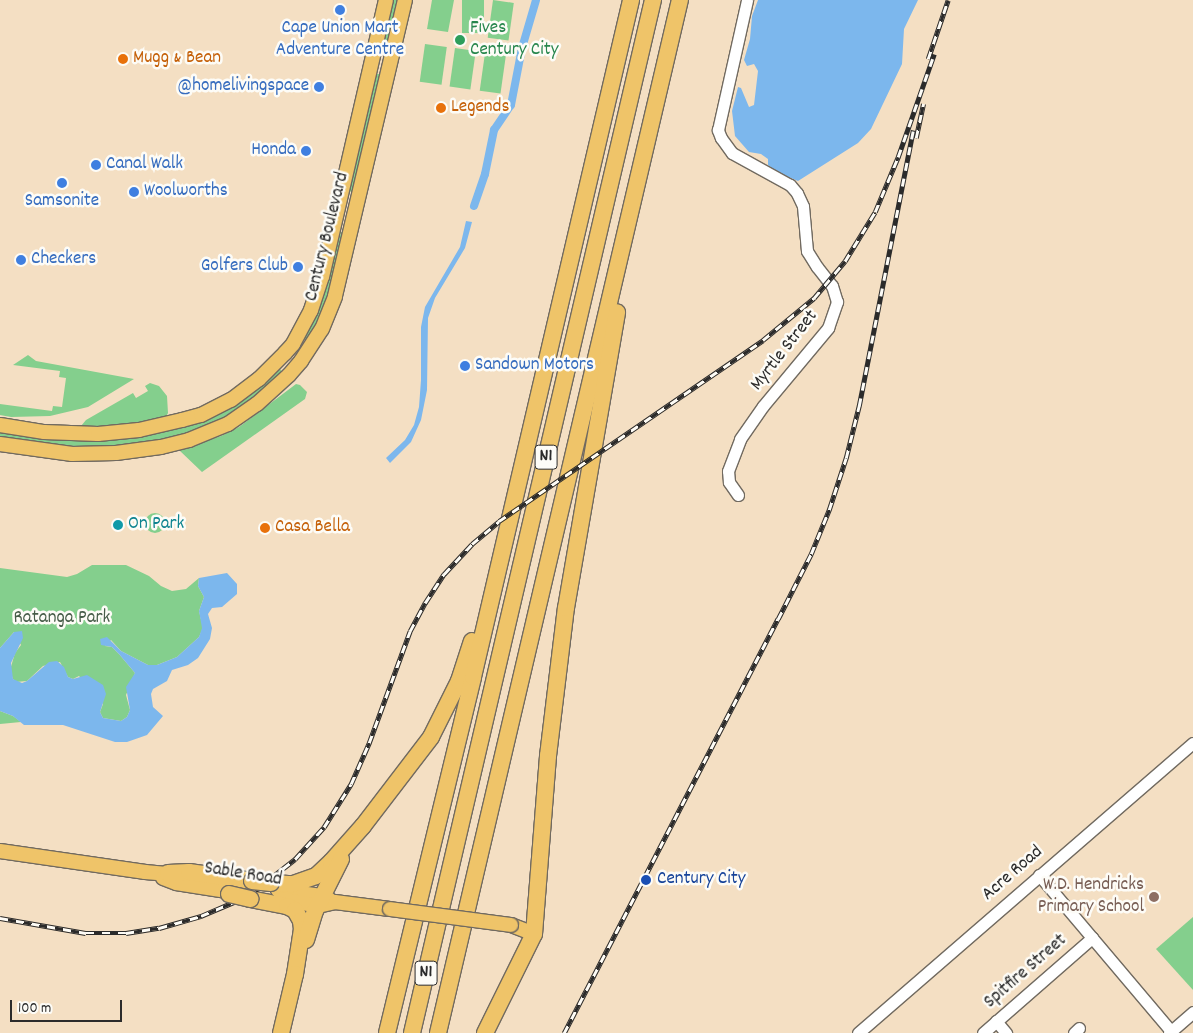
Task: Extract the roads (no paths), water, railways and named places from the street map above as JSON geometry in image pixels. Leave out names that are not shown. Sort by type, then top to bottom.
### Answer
[{"type":"highway","points":[[604,119],[624,0]]},
{"type":"highway","points":[[387,1033],[631,0]]},
{"type":"highway","name":"N1","points":[[412,1033],[653,0]]},
{"type":"highway","name":"N1","points":[[438,1033],[680,0]]},
{"type":"highway","points":[[485,1033],[534,928],[548,756],[566,608],[626,264],[639,174]]},
{"type":"highway","points":[[247,890],[294,884],[316,876],[331,862],[362,826],[431,737],[459,681],[490,576],[500,556]]},
{"type":"highway","points":[[294,974],[343,855],[362,826]]},
{"type":"highway","points":[[168,873],[189,872],[247,890],[295,910],[301,921],[302,929],[281,1033]]},
{"type":"main road","name":"Century Boulevard","points":[[0,425],[22,430],[69,434],[108,433],[159,426],[201,415],[246,390],[293,344],[311,310],[322,277],[386,0]]},
{"type":"main road","name":"Century Boulevard","points":[[0,444],[72,454],[141,451],[189,440],[228,424],[257,404],[301,361],[322,329],[339,284],[405,0]]},
{"type":"main road","points":[[22,430],[66,442],[71,447],[72,454]]},
{"type":"main road","name":"Sable Road","points":[[0,850],[145,872],[168,873]]},
{"type":"main road","name":"Sable Road","points":[[145,872],[176,883],[247,890],[534,928]]},
{"type":"street","name":"Myrtle Street","points":[[738,495],[729,482],[728,470],[740,439],[764,406],[828,328],[837,302],[832,286],[807,251],[803,206],[797,193],[790,185],[732,153],[718,130],[747,0]]},
{"type":"street","name":"Acre Road","points":[[858,1033],[1193,743]]},
{"type":"street","points":[[1039,875],[1170,1032],[1193,1012]]},
{"type":"street","name":"Spitfire Street","points":[[983,1033],[1092,938]]},
{"type":"street","points":[[996,1021],[1006,1033]]},
{"type":"water","points":[[758,0],[918,0],[904,29],[902,64],[871,129],[858,143],[798,181],[779,173],[768,165],[768,159],[761,154],[749,152],[735,136],[732,111],[738,87],[741,88],[749,107],[754,105],[758,71],[754,64],[747,66],[744,60],[750,39],[752,16]]},
{"type":"water","points":[[466,221],[472,222],[465,248],[435,298],[428,318],[427,390],[421,420],[411,442],[390,463],[386,458],[405,440],[414,425],[419,407],[421,327],[425,307],[460,247]]},
{"type":"water","points":[[227,573],[237,584],[237,594],[222,607],[212,608],[208,614],[212,628],[210,639],[198,658],[188,665],[172,670],[167,681],[153,689],[151,694],[153,707],[163,716],[147,735],[127,742],[115,742],[63,725],[24,725],[13,716],[0,711],[0,648],[14,632],[22,631],[23,638],[11,663],[13,679],[22,683],[27,681],[49,662],[57,661],[64,667],[68,677],[73,679],[87,675],[103,685],[106,694],[100,712],[103,718],[121,721],[127,717],[130,710],[126,687],[135,673],[112,647],[101,645],[100,639],[107,637],[121,651],[148,665],[157,665],[177,657],[199,637],[202,628],[199,611],[204,597],[198,586],[199,578]]},
{"type":"waterway","points":[[474,206],[485,174],[494,130],[511,105],[522,48],[536,0]]},
{"type":"railway","points":[[928,59],[948,0]]},
{"type":"railway","points":[[0,918],[86,933],[126,933],[159,928],[201,916],[234,902],[258,888],[295,859],[324,827],[351,784],[369,743],[410,631],[444,574],[472,544],[499,521],[763,340],[814,298],[845,261],[875,212],[898,157],[934,54]]},
{"type":"railway","points":[[916,138],[923,104]]},
{"type":"railway","points":[[564,1033],[811,554],[829,510],[846,458],[859,406],[913,130]]},
{"type":"place","name":"Cape Union Mart Adventure Centre","points":[[340,10]]},
{"type":"place","name":"Fives Century City","points":[[460,40]]},
{"type":"place","name":"Mugg & Bean","points":[[123,59]]},
{"type":"place","name":"@homelivingspace","points":[[319,87]]},
{"type":"place","name":"Legends","points":[[441,108]]},
{"type":"place","name":"Honda","points":[[306,151]]},
{"type":"place","name":"Canal Walk","points":[[96,165]]},
{"type":"place","name":"Samsonite","points":[[62,183]]},
{"type":"place","name":"Woolworths","points":[[134,192]]},
{"type":"place","name":"Checkers","points":[[21,260]]},
{"type":"place","name":"Golfers Club","points":[[298,267]]},
{"type":"place","name":"Sandown Motors","points":[[465,366]]},
{"type":"place","name":"On Park","points":[[118,525]]},
{"type":"place","name":"Casa Bella","points":[[265,528]]},
{"type":"place","name":"Century City","points":[[646,880]]},
{"type":"place","name":"W.D. Hendricks Primary School","points":[[1154,897]]},
{"type":"park label","name":"Ratanga Park","points":[[62,619]]}]
